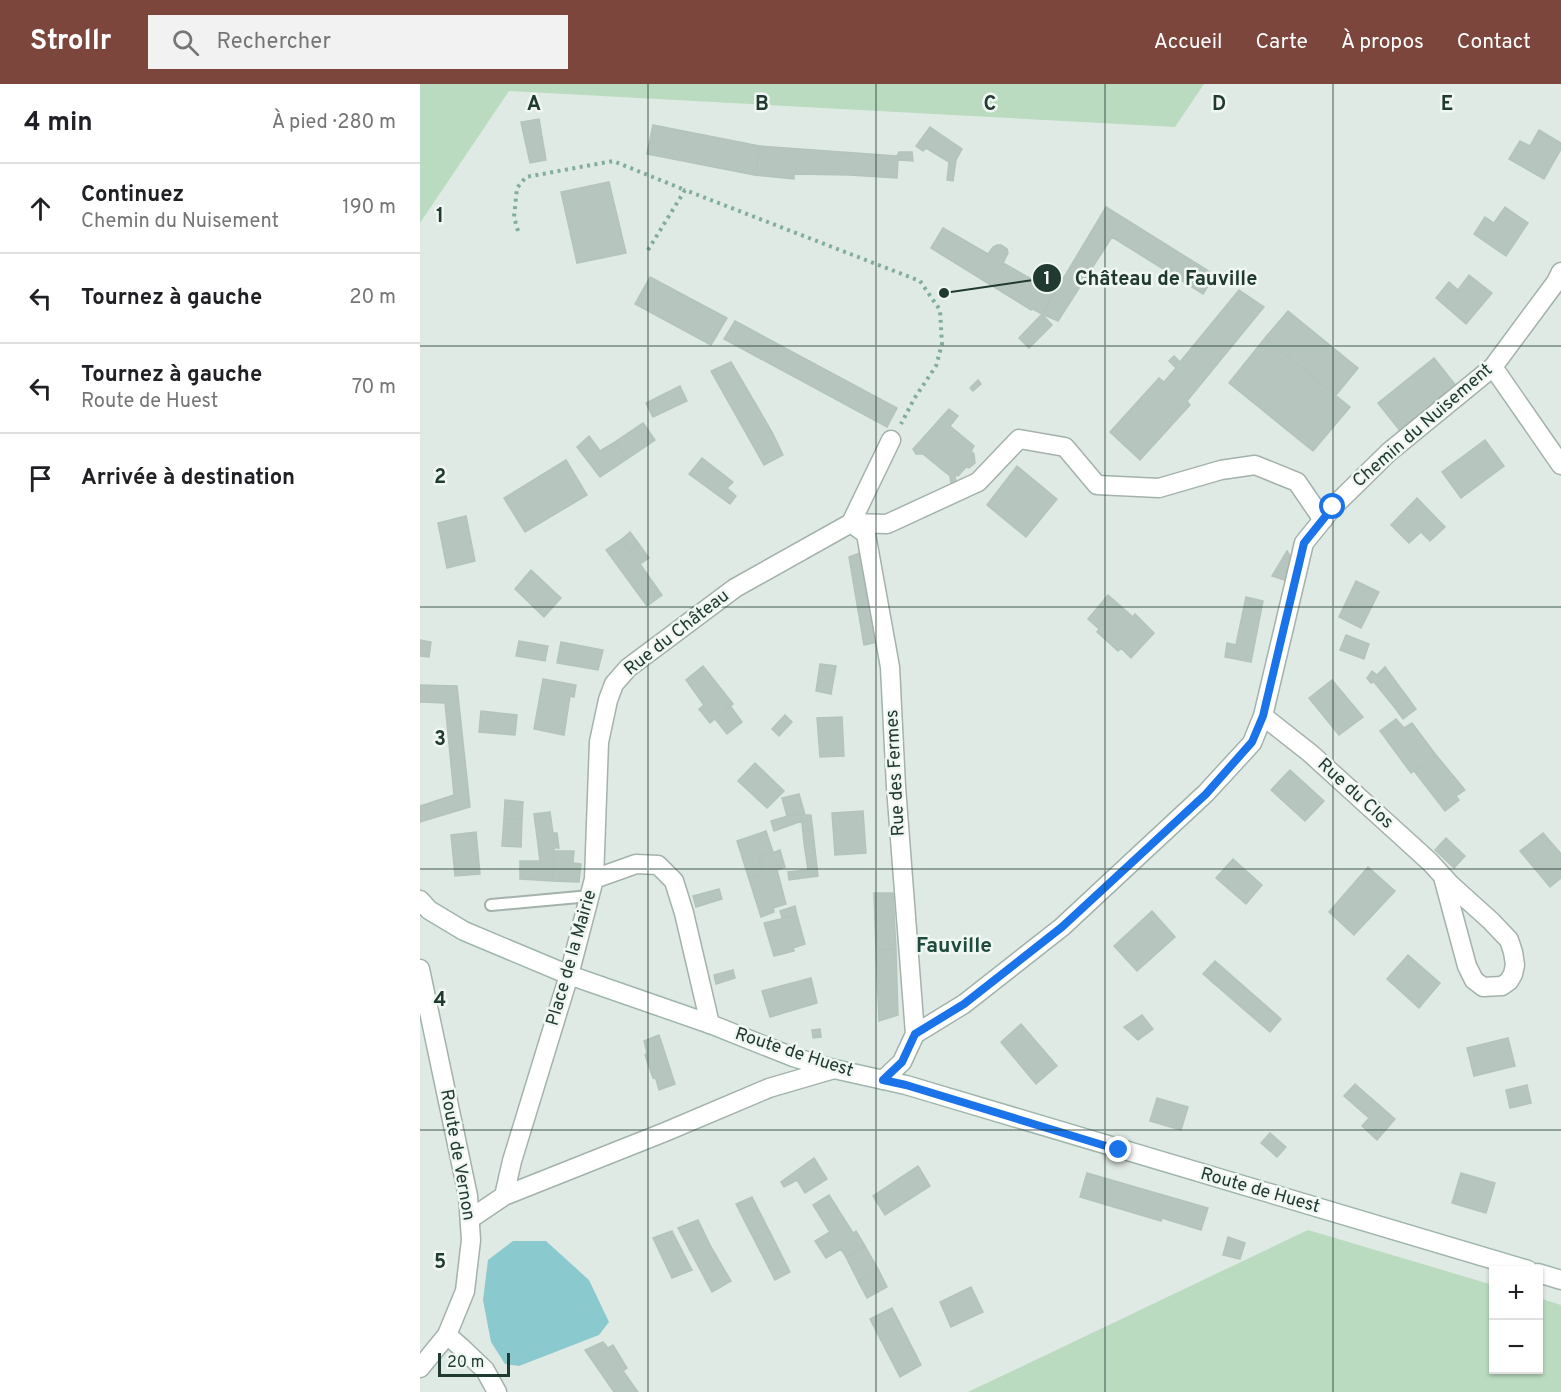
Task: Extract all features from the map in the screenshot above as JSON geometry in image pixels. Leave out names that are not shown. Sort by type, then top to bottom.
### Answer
[{"type":"street","name":"Chemin du Nuisement","points":[[915,1034],[964,1004],[1071,920],[1206,794],[1252,742],[1263,716],[1304,543],[1333,507],[1389,452],[1493,367],[1561,272]]},
{"type":"street","points":[[1493,367],[1561,465]]},
{"type":"street","points":[[891,440],[850,523],[887,524],[978,482],[1019,439],[1065,447],[1097,485],[1159,488],[1221,470],[1255,465],[1297,482],[1323,520]]},
{"type":"street","name":"Rue du Château","points":[[592,888],[599,742],[608,700],[614,684],[628,668],[735,588],[850,523]]},
{"type":"street","name":"Rue des Fermes","points":[[850,523],[866,534],[890,667],[896,787],[915,1034]]},
{"type":"street","name":"Rue du Clos","points":[[1263,716],[1310,753],[1430,862],[1509,940],[1515,965],[1509,981],[1502,986],[1482,987],[1474,980],[1467,966],[1443,877]]},
{"type":"street","name":"Place de la Mairie","points":[[504,1196],[512,1161],[569,975],[592,888],[636,864],[658,865],[674,881],[684,913],[710,1024]]},
{"type":"street","name":"Route de Huest","points":[[420,900],[429,910],[464,931],[569,975],[710,1024],[793,1057],[906,1085],[1515,1266]]},
{"type":"street","name":"Route de Vernon","points":[[420,969],[468,1196],[471,1240],[465,1291],[447,1335],[420,1368]]},
{"type":"street","points":[[883,1080],[902,1062],[915,1034]]},
{"type":"street","points":[[470,1219],[504,1196],[769,1088],[834,1069]]},
{"type":"street","points":[[1543,1275],[1561,1280]]},
{"type":"street","points":[[447,1335],[464,1348],[485,1370],[497,1392]]},
{"type":"lane","points":[[491,904],[592,888]]},
{"type":"path","points":[[518,231],[514,217],[517,188],[526,177],[613,161],[920,280],[940,310],[942,344],[936,366],[891,440]]},
{"type":"path","points":[[648,250],[685,190]]},
{"type":"green space","points":[[420,84],[1204,84],[1175,127],[509,91],[420,223]]},
{"type":"green space","points":[[1308,1230],[1489,1284],[1489,1374],[1543,1374],[1543,1299],[1561,1305],[1561,1392],[968,1392]]},
{"type":"water","points":[[513,1241],[546,1241],[589,1280],[609,1322],[599,1335],[519,1366],[505,1364],[491,1342],[483,1300],[488,1260]]},
{"type":"building","points":[[539,119],[546,160],[530,163],[521,122]]},
{"type":"building","points":[[653,125],[760,146],[755,175],[647,154]]},
{"type":"building","points":[[930,127],[962,149],[956,160],[953,181],[947,180],[949,162],[926,148],[923,151],[916,146]]},
{"type":"building","points":[[1539,130],[1561,143],[1561,149],[1544,179],[1509,159],[1520,141],[1530,146]]},
{"type":"building","points":[[760,146],[897,156],[899,152],[912,152],[913,161],[898,160],[897,178],[794,174],[794,179],[755,175]]},
{"type":"building","points":[[609,182],[626,253],[577,263],[561,192]]},
{"type":"building","points":[[1106,207],[1215,275],[1203,294],[1112,237],[1058,321],[1042,314]]},
{"type":"building","points":[[1505,207],[1528,223],[1506,256],[1474,234],[1485,217],[1494,223]]},
{"type":"building","points":[[943,228],[988,254],[993,247],[1001,245],[1007,249],[1008,253],[1003,263],[1049,289],[1054,282],[1059,285],[1042,314],[1031,310],[931,248]]},
{"type":"building","points":[[1469,275],[1492,293],[1466,324],[1436,298],[1449,282],[1458,290]]},
{"type":"building","points":[[650,277],[727,318],[711,345],[635,304]]},
{"type":"building","points":[[1239,290],[1264,307],[1187,401],[1190,405],[1140,460],[1110,432],[1159,378],[1164,382],[1176,368],[1169,361],[1174,356],[1180,362]]},
{"type":"building","points":[[1288,311],[1358,368],[1336,395],[1265,338]]},
{"type":"building","points":[[1042,314],[1052,325],[1029,348],[1019,338]]},
{"type":"building","points":[[735,321],[897,408],[887,427],[724,339]]},
{"type":"building","points":[[1265,338],[1350,407],[1313,451],[1229,383]]},
{"type":"building","points":[[1434,358],[1457,387],[1401,432],[1378,403]]},
{"type":"building","points":[[731,362],[783,455],[764,465],[711,371]]},
{"type":"building","points":[[978,380],[981,384],[973,391],[970,388]]},
{"type":"building","points":[[680,386],[687,401],[653,417],[646,403]]},
{"type":"building","points":[[949,409],[958,416],[950,426],[974,446],[971,451],[974,454],[975,463],[969,468],[966,467],[958,476],[955,474],[956,484],[951,485],[950,476],[923,454],[916,454],[913,449]]},
{"type":"building","points":[[643,423],[655,440],[627,459],[615,442]]},
{"type":"building","points":[[589,436],[600,451],[615,442],[627,459],[600,477],[577,447]]},
{"type":"building","points":[[1485,440],[1504,466],[1461,498],[1442,472]]},
{"type":"building","points":[[702,458],[733,482],[727,488],[736,496],[730,504],[689,474]]},
{"type":"building","points":[[566,460],[587,495],[525,532],[504,498]]},
{"type":"building","points":[[1017,466],[1057,499],[1026,537],[987,505]]},
{"type":"building","points":[[1417,498],[1445,527],[1430,541],[1421,532],[1409,543],[1391,525]]},
{"type":"building","points":[[466,516],[475,561],[447,568],[438,523]]},
{"type":"building","points":[[630,532],[639,544],[630,550],[622,539]]},
{"type":"building","points":[[622,539],[630,550],[639,544],[649,558],[640,564],[662,595],[647,606],[606,550]]},
{"type":"building","points":[[865,551],[882,641],[864,645],[849,557]]},
{"type":"building","points":[[1287,551],[1293,561],[1288,581],[1272,576]]},
{"type":"building","points":[[531,570],[561,598],[544,617],[515,589]]},
{"type":"building","points":[[1356,581],[1379,592],[1361,628],[1339,617]]},
{"type":"building","points":[[1108,595],[1133,617],[1135,614],[1154,633],[1131,658],[1121,648],[1118,651],[1097,632],[1099,629],[1088,619]]},
{"type":"building","points":[[1246,597],[1263,601],[1251,662],[1225,657],[1227,643],[1236,645]]},
{"type":"building","points":[[1346,635],[1369,644],[1364,659],[1340,650]]},
{"type":"building","points":[[420,640],[431,642],[429,657],[420,656]]},
{"type":"building","points":[[519,641],[548,646],[545,661],[516,656]]},
{"type":"building","points":[[561,642],[603,650],[598,670],[557,663]]},
{"type":"building","points":[[820,664],[836,666],[831,694],[816,691]]},
{"type":"building","points":[[703,666],[733,704],[710,723],[699,709],[704,705],[686,680]]},
{"type":"building","points":[[1385,667],[1408,698],[1395,708],[1374,682],[1371,683],[1367,678],[1372,671],[1377,675]]},
{"type":"building","points":[[543,679],[576,685],[574,697],[570,696],[564,735],[534,729]]},
{"type":"building","points":[[1332,680],[1363,717],[1339,735],[1309,698]]},
{"type":"building","points":[[420,685],[457,686],[470,807],[420,822],[420,806],[454,795],[445,703],[420,702]]},
{"type":"building","points":[[1408,698],[1416,709],[1403,719],[1395,708]]},
{"type":"building","points":[[731,707],[742,722],[727,734],[715,719]]},
{"type":"building","points":[[481,711],[517,715],[515,735],[479,732]]},
{"type":"building","points":[[785,715],[792,722],[779,736],[772,729]]},
{"type":"building","points":[[842,717],[844,756],[820,757],[817,718]]},
{"type":"building","points":[[1396,719],[1404,728],[1412,723],[1436,755],[1411,773],[1380,731]]},
{"type":"building","points":[[1436,755],[1465,790],[1456,796],[1459,800],[1445,811],[1414,771]]},
{"type":"building","points":[[755,763],[784,791],[767,808],[738,781]]},
{"type":"building","points":[[1290,770],[1324,801],[1305,821],[1271,790]]},
{"type":"building","points":[[799,794],[804,811],[787,816],[782,798]]},
{"type":"building","points":[[505,800],[523,802],[522,819],[504,818]]},
{"type":"building","points":[[804,811],[805,815],[811,815],[814,841],[804,843],[801,812]]},
{"type":"building","points":[[863,811],[866,853],[835,855],[832,813]]},
{"type":"building","points":[[550,812],[553,833],[557,833],[559,848],[554,848],[553,881],[520,879],[520,861],[540,861],[534,814]]},
{"type":"building","points":[[801,812],[802,821],[774,831],[771,821]]},
{"type":"building","points":[[504,818],[522,819],[521,847],[502,846]]},
{"type":"building","points":[[766,831],[773,852],[759,858],[763,874],[749,879],[737,841]]},
{"type":"building","points":[[476,832],[480,874],[455,876],[451,835]]},
{"type":"building","points":[[1543,833],[1561,854],[1561,878],[1550,887],[1520,851]]},
{"type":"building","points":[[1446,838],[1465,856],[1454,868],[1435,850]]},
{"type":"building","points":[[814,841],[818,876],[789,880],[788,872],[808,870],[804,843]]},
{"type":"building","points":[[780,850],[785,867],[777,870],[786,904],[773,908],[774,912],[761,917],[749,879],[763,874],[759,858]]},
{"type":"building","points":[[554,851],[574,851],[573,863],[581,864],[579,882],[553,881]]},
{"type":"building","points":[[1233,859],[1262,885],[1246,904],[1216,878]]},
{"type":"building","points":[[1368,867],[1395,891],[1354,935],[1329,912]]},
{"type":"building","points":[[719,889],[722,899],[696,907],[693,896]]},
{"type":"building","points":[[874,893],[893,893],[896,949],[876,950]]},
{"type":"building","points":[[795,906],[797,915],[782,918],[780,911]]},
{"type":"building","points":[[1152,911],[1175,937],[1137,971],[1114,946]]},
{"type":"building","points":[[797,915],[805,944],[793,948],[794,951],[774,956],[764,923]]},
{"type":"building","points":[[896,949],[898,1015],[879,1021],[876,950]]},
{"type":"building","points":[[1408,955],[1440,983],[1419,1008],[1387,979]]},
{"type":"building","points":[[1215,961],[1281,1019],[1270,1032],[1203,974]]},
{"type":"building","points":[[733,970],[735,978],[716,984],[714,975]]},
{"type":"building","points":[[811,978],[817,1003],[770,1017],[762,991]]},
{"type":"building","points":[[1142,1015],[1153,1029],[1138,1040],[1124,1027]]},
{"type":"building","points":[[1021,1024],[1057,1066],[1036,1084],[1001,1042]]},
{"type":"building","points":[[820,1029],[821,1037],[813,1038],[812,1030]]},
{"type":"building","points":[[659,1035],[675,1084],[659,1090],[645,1055],[647,1053],[644,1041]]},
{"type":"building","points":[[1508,1038],[1515,1066],[1474,1076],[1467,1048]]},
{"type":"building","points":[[1355,1084],[1395,1119],[1377,1140],[1362,1126],[1369,1118],[1344,1096]]},
{"type":"building","points":[[1527,1085],[1531,1103],[1510,1108],[1506,1090]]},
{"type":"building","points":[[1157,1098],[1188,1107],[1181,1130],[1150,1121]]},
{"type":"building","points":[[1270,1133],[1286,1147],[1277,1157],[1261,1143]]},
{"type":"building","points":[[814,1158],[827,1179],[805,1193],[797,1180],[784,1187],[781,1182]]},
{"type":"building","points":[[918,1166],[930,1186],[885,1215],[873,1196]]},
{"type":"building","points":[[1087,1173],[1208,1208],[1201,1230],[1162,1218],[1161,1221],[1080,1197]]},
{"type":"building","points":[[1461,1173],[1495,1183],[1486,1213],[1452,1203]]},
{"type":"building","points":[[829,1195],[853,1233],[856,1231],[865,1246],[846,1257],[841,1249],[826,1258],[815,1241],[830,1232],[813,1205]]},
{"type":"building","points":[[752,1197],[790,1272],[775,1280],[736,1204]]},
{"type":"building","points":[[698,1220],[731,1281],[712,1292],[678,1228]]},
{"type":"building","points":[[672,1231],[692,1270],[672,1278],[653,1238]]},
{"type":"building","points":[[1228,1237],[1245,1243],[1240,1259],[1223,1255]]},
{"type":"building","points":[[865,1246],[878,1269],[858,1281],[846,1257]]},
{"type":"building","points":[[878,1269],[887,1287],[867,1298],[858,1281]]},
{"type":"building","points":[[971,1287],[983,1312],[951,1327],[940,1302]]},
{"type":"building","points":[[892,1308],[921,1365],[900,1377],[870,1319]]},
{"type":"building","points":[[603,1342],[608,1348],[613,1345],[627,1368],[623,1371],[638,1392],[614,1392],[585,1350]]},
{"type":"place","name":"Château de Fauville","points":[[944,293]]},
{"type":"district","name":"Fauville","points":[[954,946]]},
{"type":"route","points":[[1119,1150],[883,1080],[902,1062],[915,1034],[964,1004],[1062,927],[1206,794],[1252,742],[1263,716],[1304,543],[1333,507]]}]
